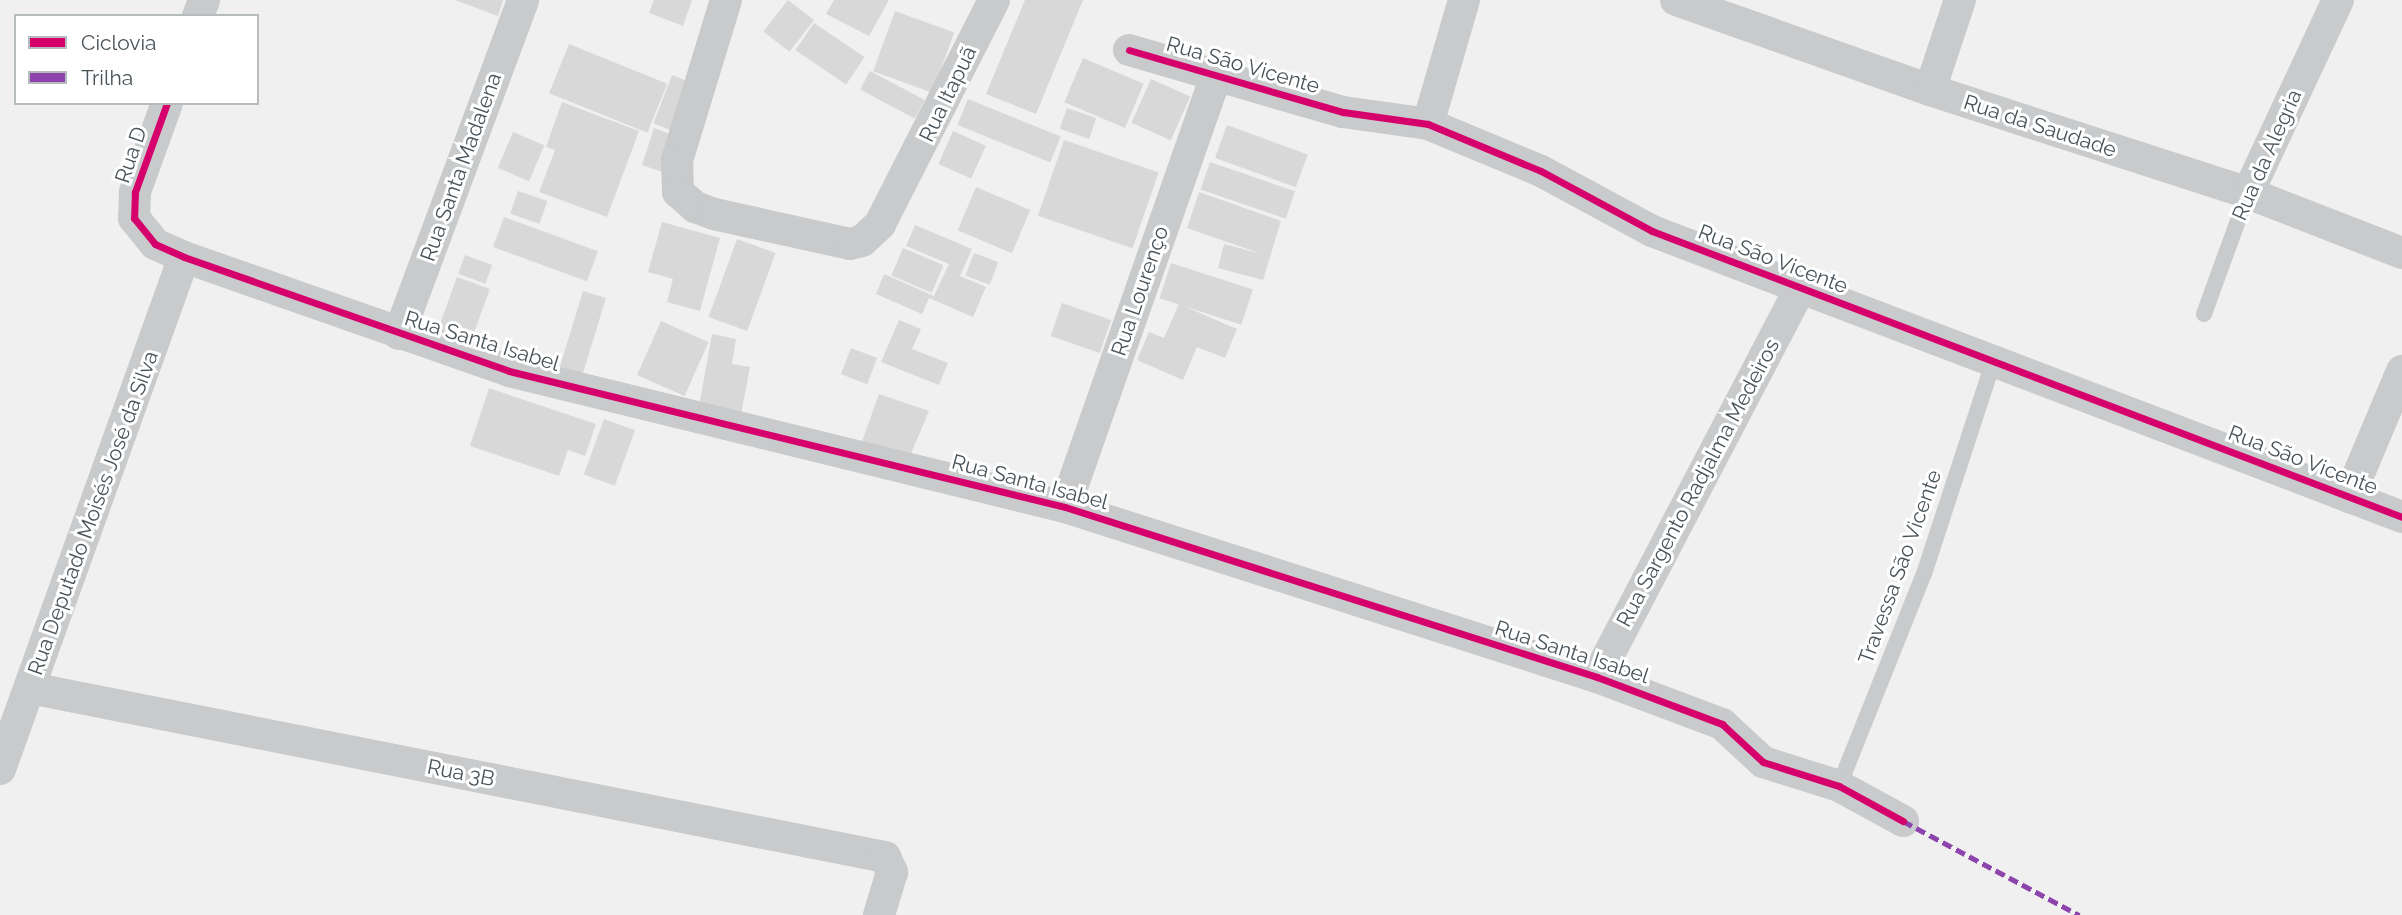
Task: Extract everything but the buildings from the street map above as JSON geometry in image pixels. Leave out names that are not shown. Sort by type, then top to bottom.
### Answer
[{"type":"street","name":"Rua Santa Madalena","points":[[399,334],[523,0]]},
{"type":"street","name":"Rua Itapuã","points":[[726,0],[677,160],[675,179],[683,199],[714,214],[850,243],[872,234],[902,187],[994,0]]},
{"type":"street","points":[[1428,124],[1464,0]]},
{"type":"street","name":"Rua da Saudade","points":[[1676,0],[1930,90],[2248,193],[2402,253]]},
{"type":"street","points":[[1930,90],[1960,0]]},
{"type":"street","name":"Rua da Alegria","points":[[2248,193],[2338,0]]},
{"type":"street","name":"Rua São Vicente","points":[[1129,50],[1343,112],[1428,124],[1541,171],[1652,231],[2402,517]]},
{"type":"street","name":"Rua Lourenço","points":[[1065,507],[1216,76]]},
{"type":"street","name":"Rua D","points":[[134,218],[135,192],[166,105]]},
{"type":"street","name":"Rua Santa Isabel","points":[[134,218],[155,244],[184,257],[509,371],[1065,507],[1597,677],[1723,724],[1763,762],[1839,786],[1903,821]]},
{"type":"street","name":"Rua Deputado Moisés José da Silva","points":[[0,769],[184,257]]},
{"type":"street","name":"Rua Sargento Radjalma Medeiros","points":[[1597,677],[1800,289]]},
{"type":"street","points":[[2349,497],[2402,371]]},
{"type":"street","name":"Rua 3B","points":[[30,688],[890,861],[892,872],[879,915]]},
{"type":"lane","name":"Rua da Alegria","points":[[2204,314],[2248,193]]},
{"type":"lane","name":"Travessa São Vicente","points":[[1839,786],[1924,574],[1994,360]]},
{"type":"marked path","points":[[1903,821],[2079,915]]},
{"type":"cycle path","points":[[1129,50],[1343,112],[1428,124],[1541,171],[1652,231],[2402,517]]},
{"type":"cycle path","points":[[166,105],[135,192],[134,218],[155,244],[184,257],[509,371],[1065,507],[1597,677],[1722,724],[1763,762],[1839,786],[1903,821]]}]
